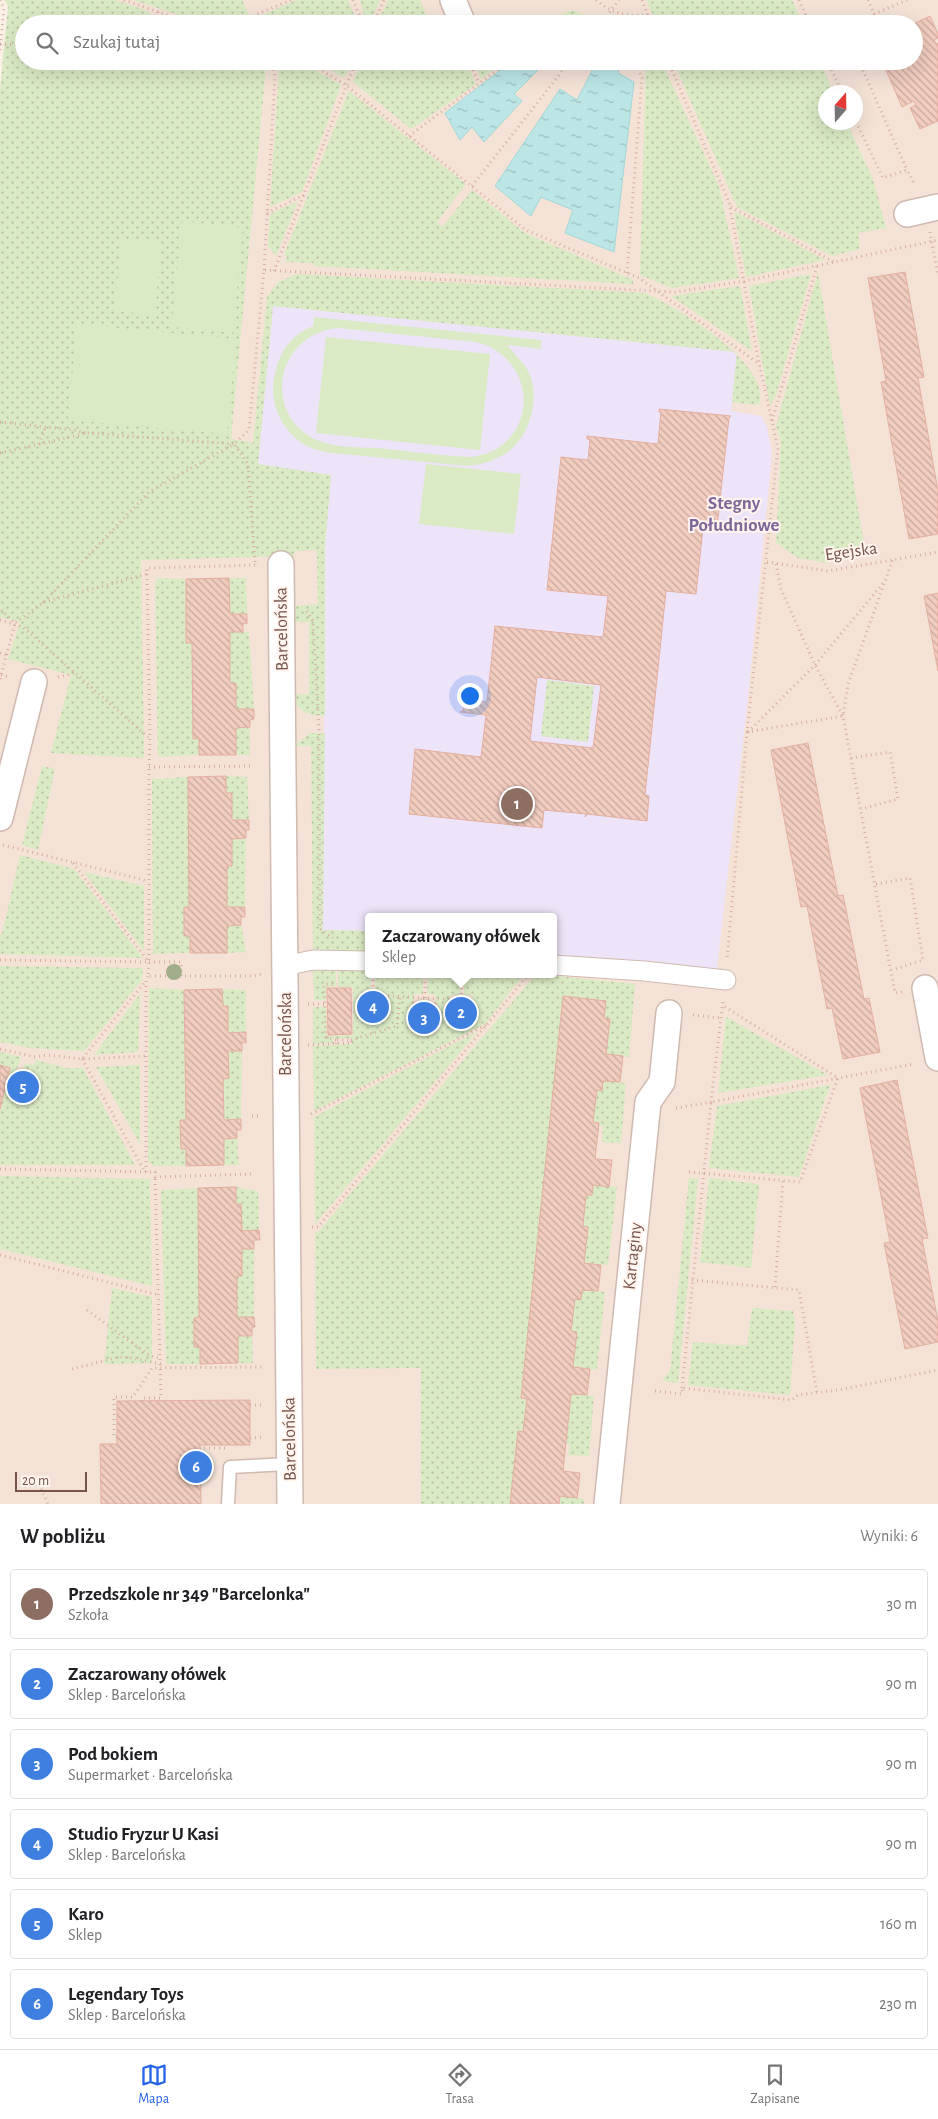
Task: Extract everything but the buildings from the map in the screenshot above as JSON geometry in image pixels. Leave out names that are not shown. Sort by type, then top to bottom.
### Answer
[{"type":"street","points":[[453,0],[459,15]]},
{"type":"street","points":[[907,214],[934,218]]},
{"type":"street","name":"Barcelońska","points":[[281,564],[290,1504]]},
{"type":"street","points":[[0,818],[34,682]]},
{"type":"street","points":[[284,966],[313,960],[365,962]]},
{"type":"street","points":[[557,965],[644,971],[726,980]]},
{"type":"street","points":[[925,988],[929,1059]]},
{"type":"street","name":"Kartaginy","points":[[606,1504],[648,1102],[662,1082],[669,1013]]},
{"type":"lane","points":[[228,1504],[230,1467],[290,1464]]},
{"type":"path","points":[[0,0],[4,8],[0,50]]},
{"type":"path","points":[[124,0],[167,15]]},
{"type":"path","points":[[255,15],[291,0]]},
{"type":"path","points":[[353,0],[359,15]]},
{"type":"path","points":[[377,15],[384,0]]},
{"type":"path","points":[[596,0],[610,11],[622,15]]},
{"type":"path","points":[[607,15],[619,0]]},
{"type":"path","points":[[642,0],[649,15]]},
{"type":"path","points":[[800,0],[806,15]]},
{"type":"path","points":[[868,0],[874,14],[907,0]]},
{"type":"path","points":[[0,44],[15,45]]},
{"type":"path","points":[[0,679],[15,623],[44,602],[149,492],[234,444],[249,430],[264,270],[266,213],[276,77],[273,70]]},
{"type":"path","points":[[320,70],[346,85],[526,230],[639,278],[759,363]]},
{"type":"path","points":[[274,271],[352,70]]},
{"type":"path","points":[[473,70],[479,83]]},
{"type":"path","points":[[409,136],[497,70]]},
{"type":"path","points":[[472,186],[563,70]]},
{"type":"path","points":[[627,273],[642,78],[639,70]]},
{"type":"path","points":[[655,1391],[682,1394],[703,1173],[726,980],[747,732],[778,448],[759,363],[730,207],[672,70]]},
{"type":"path","points":[[832,70],[839,85]]},
{"type":"path","points":[[863,70],[915,185]]},
{"type":"path","points":[[860,130],[882,178],[907,170]]},
{"type":"path","points":[[266,213],[305,194]]},
{"type":"path","points":[[730,207],[834,262]]},
{"type":"path","points":[[934,218],[932,241],[938,275]]},
{"type":"path","points":[[264,270],[675,292],[745,281],[938,240]]},
{"type":"path","points":[[772,422],[817,266]]},
{"type":"path","points":[[0,422],[73,430],[88,434],[234,444]]},
{"type":"path","points":[[39,444],[45,428]]},
{"type":"path","points":[[0,453],[88,434]]},
{"type":"path","points":[[82,1059],[146,981],[148,976],[150,739],[147,568],[255,565],[248,464],[234,444]]},
{"type":"path","name":"Egejska","points":[[767,562],[828,570],[938,552]]},
{"type":"path","points":[[843,716],[848,684],[893,559]]},
{"type":"path","points":[[776,564],[781,589],[815,665],[843,716],[895,993]]},
{"type":"path","points":[[44,602],[147,574]]},
{"type":"path","points":[[747,732],[815,665],[886,579]]},
{"type":"path","points":[[302,604],[313,621],[319,716],[320,929],[336,940]]},
{"type":"path","points":[[0,609],[15,623]]},
{"type":"path","points":[[0,620],[23,627],[150,739]]},
{"type":"path","points":[[0,653],[6,655]]},
{"type":"path","points":[[71,674],[75,671]]},
{"type":"path","points":[[747,732],[843,716]]},
{"type":"path","points":[[851,758],[890,752],[898,799],[861,809]]},
{"type":"path","points":[[149,767],[252,766]]},
{"type":"path","points":[[3,845],[149,882]]},
{"type":"path","points":[[73,862],[149,962]]},
{"type":"path","points":[[876,884],[910,878],[923,960],[892,970]]},
{"type":"path","points":[[0,960],[181,962],[180,976]]},
{"type":"path","points":[[148,976],[254,976]]},
{"type":"path","points":[[373,978],[373,996],[462,1002],[462,978]]},
{"type":"path","points":[[425,978],[425,1000]]},
{"type":"path","points":[[304,1227],[318,1227],[525,978]]},
{"type":"path","points":[[146,981],[146,1172]]},
{"type":"path","points":[[336,1042],[326,1037],[324,986],[326,984],[337,984]]},
{"type":"path","points":[[304,1045],[336,1042],[352,1043],[352,1040],[397,1026],[400,997]]},
{"type":"path","points":[[722,1005],[838,1078]]},
{"type":"path","points":[[700,1016],[721,1018]]},
{"type":"path","points":[[305,1114],[314,1114],[488,1024]]},
{"type":"path","points":[[0,1049],[35,1057],[47,1055],[82,1059],[145,1056]]},
{"type":"path","points":[[82,1059],[146,1172]]},
{"type":"path","points":[[676,1108],[911,1065],[929,1059]]},
{"type":"path","points":[[689,1172],[800,1182],[838,1078]]},
{"type":"path","points":[[0,1169],[155,1172],[161,1398],[142,1398],[142,1401]]},
{"type":"path","points":[[155,1177],[251,1174]]},
{"type":"path","points":[[774,1287],[783,1181]]},
{"type":"path","points":[[0,1255],[159,1295]]},
{"type":"path","points":[[692,1280],[799,1290],[817,1392]]},
{"type":"path","points":[[87,1310],[150,1356],[161,1358]]},
{"type":"path","points":[[72,1368],[119,1358],[133,1358],[161,1366]]},
{"type":"path","points":[[117,1437],[114,1437],[114,1396],[133,1397],[152,1368],[161,1366],[265,1367]]},
{"type":"path","points":[[682,1388],[792,1400],[798,1395],[938,1370]]},
{"type":"path","points":[[250,1405],[265,1405]]},
{"type":"path","points":[[250,1438],[268,1437]]},
{"type":"path","points":[[204,1468],[202,1449],[220,1448]]},
{"type":"path","points":[[41,1490],[48,1504]]},
{"type":"shaded area","points":[[62,0],[938,0],[938,1504],[0,1504],[0,418],[264,70],[923,70],[923,15],[47,15]]},
{"type":"shaded area","points":[[273,306],[737,352],[731,411],[761,416],[767,427],[772,454],[748,697],[717,968],[712,974],[557,957],[557,913],[365,913],[365,931],[323,930],[325,547],[331,475],[258,465]]},
{"type":"green space","points":[[4,0],[115,0],[148,11],[150,15],[15,15],[15,70],[266,70],[231,439],[253,443],[267,297],[278,282],[297,274],[645,293],[698,323],[734,352],[273,306],[258,464],[331,475],[325,547],[325,716],[308,714],[296,705],[292,694],[309,694],[309,622],[293,622],[294,608],[296,606],[318,604],[317,550],[295,551],[294,556],[141,560],[144,758],[51,753],[71,675],[8,659],[20,622],[0,617],[0,90],[8,6]]},
{"type":"green space","points":[[134,0],[242,0],[249,15],[178,15]]},
{"type":"green space","points":[[296,0],[348,0],[354,15],[263,15]]},
{"type":"green space","points":[[360,0],[380,0],[373,15],[364,15]]},
{"type":"green space","points":[[388,0],[420,0],[426,15],[381,15]]},
{"type":"green space","points":[[646,0],[792,0],[799,15],[653,15]]},
{"type":"green space","points":[[572,10],[585,15],[561,15]]},
{"type":"green space","points":[[279,70],[315,70],[341,85],[302,192],[270,207]]},
{"type":"green space","points":[[331,70],[349,70],[343,77]]},
{"type":"green space","points":[[358,70],[470,70],[476,84],[411,129],[353,82]]},
{"type":"green space","points":[[477,70],[494,70],[481,79]]},
{"type":"green space","points":[[646,70],[665,70],[719,186],[739,278],[672,288],[640,275]]},
{"type":"green space","points":[[677,70],[823,70],[831,85],[818,85],[818,130],[850,130],[873,179],[886,228],[858,233],[860,249],[832,256],[737,207]]},
{"type":"green space","points":[[349,91],[466,184],[437,222],[442,227],[472,190],[525,233],[633,280],[633,284],[314,266],[314,263],[285,262],[287,257],[284,255]]},
{"type":"green space","points":[[298,201],[276,256],[268,246],[270,214]]},
{"type":"green space","points":[[736,212],[825,260],[746,277],[734,213]]},
{"type":"green space","points":[[182,221],[243,228],[233,333],[171,327]]},
{"type":"green space","points":[[121,239],[161,242],[155,315],[115,311]]},
{"type":"green space","points":[[818,272],[866,556],[827,563],[798,558],[776,543],[781,441],[776,426]]},
{"type":"green space","points":[[811,274],[776,395],[770,406],[749,286]]},
{"type":"green space","points":[[740,286],[752,351],[671,296]]},
{"type":"green space","points":[[314,317],[541,340],[541,349],[507,345],[525,366],[531,380],[533,404],[531,417],[520,439],[512,448],[494,460],[476,465],[467,466],[335,453],[313,449],[298,440],[285,426],[276,408],[273,388],[276,369],[286,346],[297,335],[313,326]],"holes":[[[338,328],[475,342],[492,348],[506,358],[516,371],[522,386],[524,402],[521,418],[514,433],[501,446],[488,453],[472,457],[437,455],[377,448],[346,447],[324,443],[299,428],[288,412],[283,394],[283,376],[290,359],[301,344],[317,333]]]},
{"type":"green space","points":[[77,324],[236,339],[227,434],[68,420]]},
{"type":"green space","points":[[326,337],[490,354],[480,450],[316,433]]},
{"type":"green space","points":[[737,355],[750,370],[759,387],[760,403],[756,405],[732,402]]},
{"type":"green space","points":[[426,464],[521,474],[514,534],[419,524]]},
{"type":"green space","points":[[158,578],[186,579],[186,642],[192,643],[193,738],[199,738],[199,755],[158,757],[155,583]]},
{"type":"green space","points":[[229,578],[246,578],[247,614],[230,614]]},
{"type":"green space","points":[[230,632],[249,632],[254,709],[236,709],[236,683],[230,683]]},
{"type":"green space","points":[[547,680],[594,686],[588,742],[541,736]]},
{"type":"green space","points":[[250,727],[250,755],[236,755],[236,728]]},
{"type":"green space","points":[[310,733],[325,733],[323,930],[365,931],[365,952],[313,951],[311,746],[295,746]]},
{"type":"green space","points":[[42,766],[55,769],[38,850],[22,845]]},
{"type":"green space","points":[[226,776],[247,777],[249,820],[232,820],[226,793]]},
{"type":"green space","points":[[188,777],[189,907],[184,907],[184,936],[190,936],[190,953],[153,954],[152,779]]},
{"type":"green space","points":[[246,838],[245,907],[227,907],[227,866],[232,866],[232,839]]},
{"type":"green space","points":[[20,855],[74,869],[143,958],[0,954],[0,934],[2,934]]},
{"type":"green space","points":[[84,872],[144,886],[144,951]]},
{"type":"green space","points":[[241,925],[246,952],[227,953],[227,926]]},
{"type":"green space","points":[[0,966],[143,968],[142,980],[84,1051],[30,1048],[0,1042]]},
{"type":"green space","points":[[313,969],[336,970],[336,986],[326,987],[326,1000],[314,1000]]},
{"type":"green space","points":[[338,970],[365,970],[365,978],[371,978],[371,997],[360,997],[361,1016],[386,1016],[386,997],[375,997],[375,978],[423,978],[423,994],[414,994],[413,1032],[435,1033],[436,995],[427,994],[428,978],[460,978],[460,995],[450,995],[449,1021],[472,1022],[473,995],[464,995],[464,978],[521,978],[485,1024],[314,1111],[313,1046],[352,1044],[352,1038],[333,1039],[333,1043],[313,1044],[313,1007],[326,1007],[327,1036],[353,1035],[353,987],[338,987]]},
{"type":"green space","points":[[557,976],[635,984],[629,1057],[606,1054],[610,1019],[604,1018],[606,1001],[563,996],[521,1398],[527,1399],[523,1432],[518,1431],[510,1504],[421,1504],[421,1368],[316,1369],[315,1232],[318,1232],[533,978],[557,978]]},
{"type":"green space","points":[[149,988],[184,990],[186,1120],[180,1120],[181,1148],[186,1149],[186,1166],[154,1166],[148,1161]]},
{"type":"green space","points":[[222,989],[246,990],[246,1032],[228,1033],[228,1006],[223,1006]]},
{"type":"green space","points":[[140,994],[138,1052],[94,1055]]},
{"type":"green space","points":[[726,1017],[828,1075],[718,1093]]},
{"type":"green space","points":[[478,1031],[315,1224],[314,1117]]},
{"type":"green space","points":[[228,1051],[242,1051],[241,1119],[224,1120],[223,1079],[229,1078]]},
{"type":"green space","points":[[0,1052],[21,1057],[17,1069],[20,1070],[12,1100],[26,1103],[33,1074],[23,1071],[25,1063],[34,1065],[36,1060],[67,1068],[83,1068],[135,1165],[0,1165],[0,1109],[10,1068],[0,1065]]},
{"type":"green space","points":[[140,1065],[140,1144],[96,1067]]},
{"type":"green space","points":[[603,1081],[626,1083],[621,1143],[602,1142],[603,1126],[593,1122],[597,1090],[602,1091]]},
{"type":"green space","points":[[830,1085],[799,1177],[709,1168],[717,1106]]},
{"type":"green space","points":[[237,1138],[239,1165],[224,1165],[224,1139]]},
{"type":"green space","points":[[0,1176],[150,1179],[152,1286],[0,1249]]},
{"type":"green space","points":[[689,1177],[698,1179],[678,1383],[662,1381],[670,1371]]},
{"type":"green space","points":[[709,1178],[759,1184],[751,1268],[700,1262]]},
{"type":"green space","points":[[593,1185],[617,1187],[608,1265],[584,1263],[588,1227],[583,1226],[586,1195]]},
{"type":"green space","points":[[236,1187],[258,1191],[259,1230],[242,1231],[241,1204],[236,1204]]},
{"type":"green space","points":[[198,1188],[199,1317],[194,1318],[194,1346],[200,1347],[200,1364],[166,1364],[161,1190]]},
{"type":"green space","points":[[242,1249],[254,1249],[254,1317],[237,1317],[237,1276],[242,1276]]},
{"type":"green space","points":[[112,1288],[152,1297],[152,1363],[104,1364]]},
{"type":"green space","points":[[582,1290],[605,1292],[597,1370],[573,1367],[577,1332],[571,1331],[575,1299]]},
{"type":"green space","points":[[752,1308],[793,1311],[795,1323],[790,1395],[688,1385],[693,1342],[747,1346]]},
{"type":"green space","points":[[238,1336],[252,1336],[253,1363],[238,1363]]},
{"type":"green space","points":[[571,1394],[594,1396],[589,1456],[568,1455],[570,1445],[566,1444]]},
{"type":"green space","points":[[560,1496],[584,1499],[584,1504],[559,1504]]},
{"type":"water","points":[[500,70],[538,70],[514,94],[522,101],[484,142],[472,127],[460,140],[445,113]]},
{"type":"water","points":[[592,70],[618,70],[618,73],[634,82],[614,252],[565,233],[573,210],[541,197],[531,216],[495,186],[560,89],[577,100]]},
{"type":"place","name":"Przedszkole nr 349 \"Barcelonka\"","points":[[517,804]]},
{"type":"place","name":"Studio Fryzur U Kasi","points":[[373,1007]]},
{"type":"place","name":"Zaczarowany ołówek","points":[[461,1013]]},
{"type":"place","name":"Pod bokiem","points":[[424,1018]]},
{"type":"place","name":"Karo","points":[[23,1087]]},
{"type":"place","name":"Legendary Toys","points":[[196,1467]]},
{"type":"district","name":"Stegny Południowe","points":[[734,513]]}]
